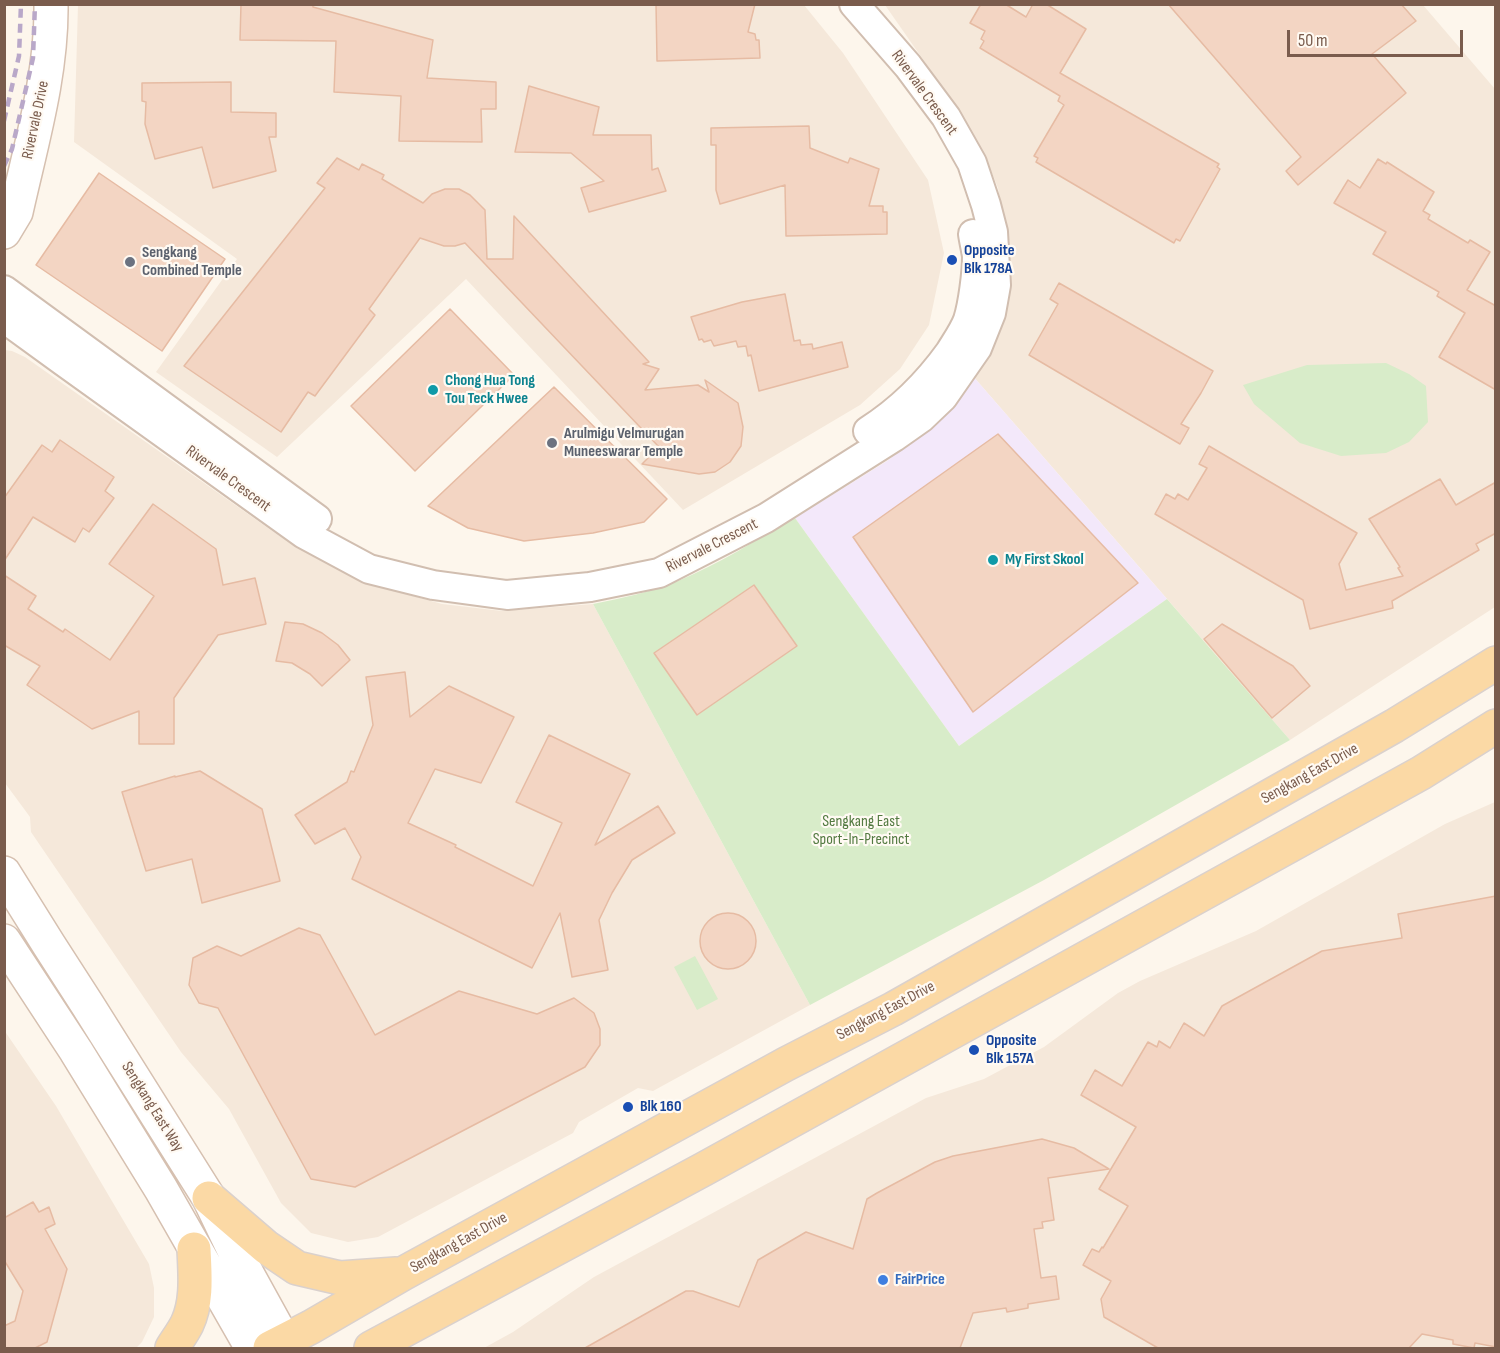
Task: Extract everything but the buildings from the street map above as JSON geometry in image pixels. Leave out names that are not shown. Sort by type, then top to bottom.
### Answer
[{"type":"main road","name":"Rivervale Drive","points":[[4,232],[16,212],[47,73],[51,4]]},
{"type":"main road","name":"Sengkang East Drive","points":[[281,1346],[404,1273],[786,1064],[904,1003],[1394,726],[1496,663]]},
{"type":"main road","points":[[371,1348],[715,1163],[1421,773],[1496,726]]},
{"type":"main road","name":"Sengkang East Way","points":[[4,873],[209,1198],[281,1346]]},
{"type":"main road","points":[[4,941],[30,978],[161,1189],[252,1348]]},
{"type":"main road","points":[[209,1198],[266,1247],[297,1268],[340,1278],[404,1273]]},
{"type":"main road","points":[[172,1348],[188,1322],[194,1301],[194,1249]]},
{"type":"main road","points":[[402,1348],[435,1314]]},
{"type":"street","name":"Rivervale Crescent","points":[[4,290],[294,514],[304,534],[369,569],[433,585],[579,572],[652,555],[755,504],[889,418],[917,393],[938,368],[957,342],[968,321],[977,257],[970,213],[954,171],[923,114],[834,4]]},
{"type":"street","name":"Rivervale Crescent","points":[[475,582],[507,595],[590,587],[659,573],[766,518],[921,418],[943,397],[977,348],[991,313],[996,285],[993,232],[972,163],[946,117],[908,66],[854,4]]},
{"type":"street","name":"Rivervale Crescent","points":[[4,318],[63,361],[294,514]]},
{"type":"shaded area","points":[[78,5],[804,5],[843,53],[928,180],[944,253],[929,325],[900,369],[860,405],[683,510],[466,279],[277,457],[156,372],[237,259],[74,142]]},
{"type":"shaded area","points":[[885,5],[1423,5],[1495,89],[1495,607],[1290,740],[972,375],[1007,239],[998,188],[982,149],[961,114]]},
{"type":"shaded area","points":[[5,350],[25,357],[295,547],[384,588],[442,604],[502,611],[593,604],[810,1005],[653,1091],[638,1088],[579,1122],[573,1133],[378,1237],[348,1242],[311,1233],[281,1203],[229,1109],[181,1052],[31,832],[30,817],[5,783]]},
{"type":"shaded area","points":[[972,375],[1167,599],[959,746],[795,518],[887,461],[922,434],[951,407]]},
{"type":"shaded area","points":[[1495,802],[1495,1348],[484,1348],[513,1332],[594,1277],[926,1098],[984,1079],[1044,1047],[1118,993],[1140,981],[1256,931],[1445,824]]},
{"type":"shaded area","points":[[4,1030],[56,1106],[149,1264],[154,1288],[154,1317],[142,1342],[136,1348],[5,1348]]},
{"type":"green space","points":[[1386,363],[1409,374],[1426,386],[1428,422],[1409,442],[1386,453],[1341,456],[1300,443],[1254,404],[1243,385],[1307,365]]},
{"type":"green space","name":"Sengkang East Sport-In-Precinct","points":[[795,518],[959,746],[1167,599],[1290,740],[1044,880],[810,1005],[593,604],[647,592],[678,581],[723,559]]},
{"type":"green space","points":[[695,956],[718,999],[697,1010],[674,967]]},
{"type":"railway","points":[[4,121],[19,56],[21,4]]},
{"type":"railway","points":[[4,166],[12,149],[33,58],[35,4]]},
{"type":"place","name":"Opposite Blk 178A","points":[[952,260]]},
{"type":"place","name":"Sengkang Combined Temple","points":[[130,262]]},
{"type":"place","name":"Chong Hua Tong Tou Teck Hwee","points":[[433,390]]},
{"type":"place","name":"Arulmigu Velmurugan Muneeswarar Temple","points":[[552,443]]},
{"type":"place","name":"My First Skool","points":[[993,560]]},
{"type":"place","name":"Opposite Blk 157A","points":[[974,1050]]},
{"type":"place","name":"Blk 160","points":[[628,1107]]},
{"type":"place","name":"FairPrice","points":[[883,1280]]}]
